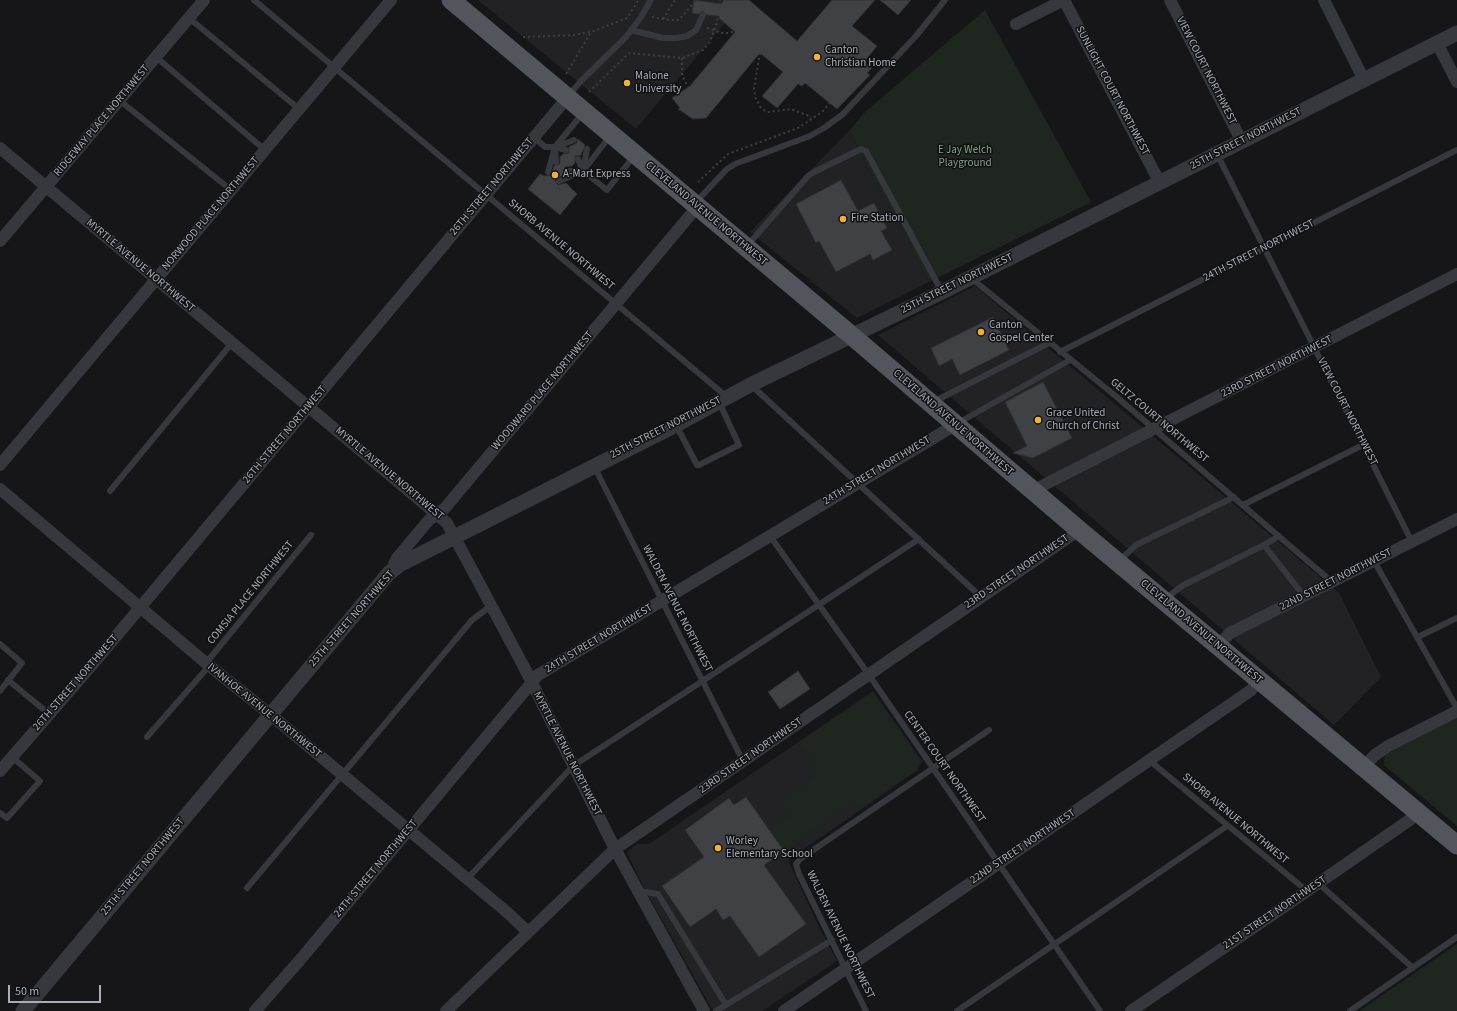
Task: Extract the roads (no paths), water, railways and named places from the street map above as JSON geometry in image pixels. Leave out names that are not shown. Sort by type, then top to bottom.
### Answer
[{"type":"main road","name":"CLEVELAND AVENUE NORTHWEST","points":[[451,0],[851,335],[1032,491],[1457,845]]},
{"type":"street","name":"RIDGEWAY PLACE NORTHWEST","points":[[0,241],[204,0]]},
{"type":"street","name":"NORWOOD PLACE NORTHWEST","points":[[0,465],[391,0]]},
{"type":"street","points":[[1016,24],[1064,0]]},
{"type":"street","name":"SUNLIGHT COURT NORTHWEST","points":[[1064,0],[1160,183]]},
{"type":"street","name":"VIEW COURT NORTHWEST","points":[[1170,0],[1242,142]]},
{"type":"street","points":[[1324,0],[1364,80]]},
{"type":"street","name":"25TH STREET NORTHWEST","points":[[23,1011],[390,573],[401,564],[676,425],[750,385],[971,278],[1457,33]]},
{"type":"street","points":[[1437,43],[1457,82]]},
{"type":"street","name":"26TH STREET NORTHWEST","points":[[1,769],[140,607],[567,98]]},
{"type":"street","name":"MYRTLE AVENUE NORTHWEST","points":[[0,148],[447,523],[456,536],[492,605],[615,849],[704,1011]]},
{"type":"street","name":"WOODWARD PLACE NORTHWEST","points":[[390,573],[397,558],[429,520],[445,508],[696,206]]},
{"type":"street","name":"23RD STREET NORTHWEST","points":[[1032,491],[1315,348],[1457,274]]},
{"type":"street","name":"24TH STREET NORTHWEST","points":[[255,1011],[409,831],[532,683],[546,670],[955,425]]},
{"type":"street","name":"IVANHOE AVENUE NORTHWEST","points":[[0,489],[207,665],[271,715],[467,878],[528,932]]},
{"type":"street","name":"22ND STREET NORTHWEST","points":[[1218,646],[1230,633],[1457,519]]},
{"type":"street","name":"23RD STREET NORTHWEST","points":[[446,1011],[615,849],[1079,530]]},
{"type":"street","name":"22ND STREET NORTHWEST","points":[[784,1011],[1150,761],[1250,691],[1259,680]]},
{"type":"street","points":[[1363,767],[1374,755],[1388,746],[1457,712]]},
{"type":"street","name":"21ST STREET NORTHWEST","points":[[1131,1011],[1418,813]]},
{"type":"lane","name":"SHORB AVENUE NORTHWEST","points":[[254,0],[616,304],[723,399]]},
{"type":"lane","points":[[567,98],[581,81],[631,30],[651,0]]},
{"type":"lane","points":[[696,206],[727,169],[735,164],[810,136],[843,114],[916,36],[945,0]]},
{"type":"lane","points":[[631,30],[663,38],[687,36],[696,30],[703,15]]},
{"type":"lane","points":[[189,18],[299,109]]},
{"type":"lane","points":[[156,57],[265,150]]},
{"type":"lane","points":[[119,100],[231,190]]},
{"type":"lane","points":[[548,172],[555,147],[584,112]]},
{"type":"lane","points":[[559,181],[583,171],[611,135]]},
{"type":"lane","points":[[534,137],[545,147],[555,147],[566,150]]},
{"type":"lane","points":[[555,147],[574,140]]},
{"type":"lane","points":[[555,147],[556,162]]},
{"type":"lane","points":[[583,171],[587,149]]},
{"type":"lane","points":[[746,247],[808,176],[861,149],[866,151],[942,292]]},
{"type":"lane","name":"24TH STREET NORTHWEST","points":[[1060,352],[1264,247],[1387,187],[1457,150]]},
{"type":"lane","points":[[578,159],[583,171],[607,190],[634,154]]},
{"type":"lane","name":"VIEW COURT NORTHWEST","points":[[1217,154],[1412,542]]},
{"type":"lane","points":[[568,171],[583,171]]},
{"type":"lane","name":"GELTZ COURT NORTHWEST","points":[[971,278],[1154,429],[1332,582]]},
{"type":"lane","points":[[110,492],[232,343]]},
{"type":"lane","points":[[930,404],[1050,343]]},
{"type":"lane","points":[[955,425],[1070,360]]},
{"type":"lane","points":[[750,385],[981,596]]},
{"type":"lane","points":[[676,425],[697,465],[739,445],[723,399]]},
{"type":"lane","points":[[1243,505],[1363,445]]},
{"type":"lane","name":"WALDEN AVENUE NORTHWEST","points":[[593,466],[744,761]]},
{"type":"lane","points":[[1118,562],[1136,545],[1234,497]]},
{"type":"lane","name":"COMSIA PLACE NORTHWEST","points":[[147,737],[311,535]]},
{"type":"lane","name":"CENTER COURT NORTHWEST","points":[[770,536],[869,674],[1100,1011]]},
{"type":"lane","points":[[1163,600],[1188,584],[1280,536]]},
{"type":"lane","points":[[467,878],[573,766],[919,539]]},
{"type":"lane","points":[[1264,545],[1304,596]]},
{"type":"lane","points":[[1374,561],[1457,708]]},
{"type":"lane","points":[[247,888],[341,774],[472,620],[492,605]]},
{"type":"lane","points":[[1418,638],[1457,618]]},
{"type":"lane","points":[[0,644],[22,662],[0,691]]},
{"type":"lane","points":[[8,680],[49,714]]},
{"type":"lane","name":"WALDEN AVENUE NORTHWEST","points":[[866,1011],[799,874],[796,864],[800,859],[989,730]]},
{"type":"lane","points":[[0,813],[7,818],[40,781],[12,757]]},
{"type":"lane","name":"SHORB AVENUE NORTHWEST","points":[[1150,761],[1307,891]]},
{"type":"lane","points":[[957,1011],[1227,826]]},
{"type":"lane","points":[[1318,883],[1413,968]]},
{"type":"lane","points":[[638,891],[658,894],[726,1006]]},
{"type":"lane","points":[[1350,1011],[1457,937]]},
{"type":"lane","points":[[716,1011],[832,940]]},
{"type":"place","name":"Canton Christian Home","points":[[817,57]]},
{"type":"place","name":"Malone University","points":[[627,83]]},
{"type":"place","name":"A-Mart Express","points":[[555,175]]},
{"type":"place","name":"Fire Station","points":[[843,219]]},
{"type":"place","name":"Canton Gospel Center","points":[[981,332]]},
{"type":"place","name":"Grace United Church of Christ","points":[[1038,420]]},
{"type":"place","name":"Worley Elementary School","points":[[718,848]]},
{"type":"park label","name":"E Jay Welch Playground","points":[[965,157]]}]
